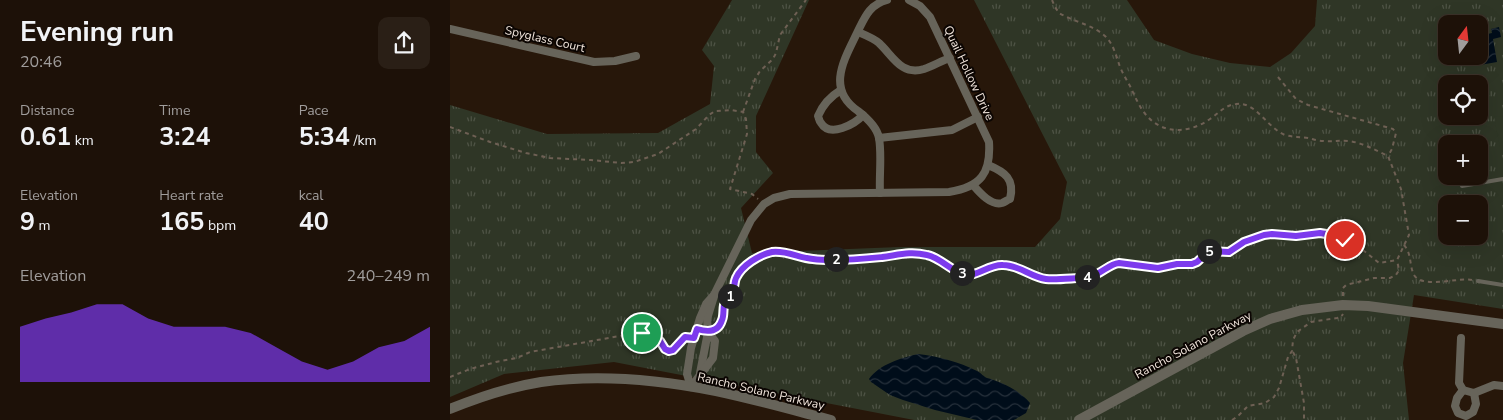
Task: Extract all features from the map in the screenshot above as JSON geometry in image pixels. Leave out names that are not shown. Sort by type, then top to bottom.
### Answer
[{"type":"street","name":"Quail Hollow Drive","points":[[909,0],[920,6],[930,17],[950,58],[989,142],[990,156],[988,165]]},
{"type":"street","points":[[880,193],[879,138],[874,126],[854,109],[845,98],[840,73],[866,15],[883,1]]},
{"type":"street","name":"Spyglass Court","points":[[450,29],[594,62],[615,61],[636,56]]},
{"type":"street","points":[[858,32],[878,42],[898,65],[905,69],[923,69],[950,58]]},
{"type":"street","points":[[842,90],[822,106],[818,116],[821,124],[829,129],[838,130],[856,122],[863,115]]},
{"type":"street","points":[[879,138],[952,130],[978,117]]},
{"type":"street","points":[[691,387],[713,358],[715,341],[708,332],[707,319],[715,293],[751,220],[764,204],[774,198],[790,194],[949,192],[963,190],[973,185],[982,176],[988,165],[1010,179],[1013,188],[1010,199],[1002,203],[993,202],[981,194],[973,185]]},
{"type":"street","points":[[691,387],[687,374],[694,338],[706,304],[715,293]]},
{"type":"street","name":"Rancho Solano Parkway","points":[[1079,420],[1243,331],[1270,319],[1302,310],[1334,306],[1368,306],[1503,324]]},
{"type":"street","points":[[697,329],[708,332]]},
{"type":"street","points":[[1460,338],[1459,383],[1463,390],[1474,393],[1494,385],[1503,386]]},
{"type":"street","name":"Rancho Solano Parkway","points":[[450,409],[502,391],[542,382],[621,379],[657,382],[716,391],[831,420]]},
{"type":"street","points":[[1463,390],[1457,398],[1455,406],[1458,413],[1466,416],[1473,412],[1476,404],[1474,393]]},
{"type":"lane","points":[[1462,186],[1503,179]]},
{"type":"lane","points":[[1478,281],[1503,285]]},
{"type":"path","points":[[764,204],[752,194],[730,189],[747,134],[746,119],[743,112],[755,79],[773,59],[780,35],[806,0]]},
{"type":"path","points":[[1052,0],[1054,7],[1059,13],[1108,38],[1122,72],[1142,111],[1149,119],[1160,126],[1171,130],[1190,128],[1210,119],[1232,104],[1242,103],[1256,110],[1270,126],[1286,135],[1321,142],[1351,141],[1363,144],[1388,156],[1401,189],[1409,235],[1397,260],[1399,270],[1396,276],[1390,278],[1374,278],[1346,285],[1343,288],[1343,296]]},
{"type":"path","points":[[1278,78],[1282,80],[1296,98],[1308,105],[1393,129],[1396,133],[1388,156]]},
{"type":"path","points":[[450,127],[490,142],[550,158],[599,160],[621,164],[658,154],[696,130],[709,115],[715,112],[731,110],[743,112]]},
{"type":"path","points":[[708,332],[719,326],[724,306],[733,292],[737,276],[741,270],[762,255],[774,252],[822,260],[874,258],[904,253],[925,254],[966,275],[972,275],[992,266],[1009,265],[1045,279],[1054,280],[1094,276],[1113,264],[1119,263],[1158,268],[1177,264],[1192,264],[1209,251],[1229,252],[1244,242],[1264,235],[1296,236],[1320,233],[1332,235],[1358,246],[1379,262],[1387,263],[1397,260]]},
{"type":"path","points":[[1404,245],[1409,250],[1414,274],[1417,278],[1440,283],[1467,279],[1478,281]]},
{"type":"path","points":[[1232,420],[1248,406],[1266,403],[1274,397],[1279,388],[1297,332],[1311,322],[1341,317],[1343,314]]},
{"type":"path","points":[[450,376],[517,358],[530,352],[631,334],[642,333],[652,337],[660,341],[665,349],[669,351],[673,350],[685,337],[694,338]]},
{"type":"path","points":[[1292,351],[1296,358],[1304,403],[1304,420]]},
{"type":"green space","points":[[732,0],[809,0],[756,116],[756,152],[773,173],[741,208],[752,253],[900,247],[1035,247],[1060,219],[1067,182],[974,0],[1127,0],[1154,40],[1192,54],[1230,63],[1270,67],[1291,53],[1315,26],[1317,0],[1503,0],[1503,309],[1414,295],[1403,363],[1409,420],[914,420],[614,362],[504,374],[450,397],[450,105],[547,134],[658,133],[710,104],[714,66],[702,50]]},
{"type":"green space","points":[[1503,116],[1503,147],[1500,147],[1494,117]]},
{"type":"water","points":[[1499,27],[1501,37],[1493,39],[1497,62],[1488,64],[1488,34],[1492,33],[1491,29]]},
{"type":"water","points":[[918,354],[956,362],[1010,387],[1030,403],[1026,413],[1014,420],[977,420],[903,400],[890,395],[869,379],[879,369],[898,360]]},
{"type":"route","points":[[642,333],[660,341],[665,349],[669,351],[673,350],[685,337],[694,338],[697,329],[708,332],[714,330],[722,320],[724,306],[733,292],[734,284],[741,270],[762,255],[774,252],[822,260],[874,258],[904,253],[925,254],[942,261],[957,272],[966,275],[972,275],[992,266],[1009,265],[1045,279],[1054,280],[1094,276],[1113,264],[1119,263],[1150,268],[1192,264],[1209,251],[1229,252],[1244,242],[1264,235],[1296,236],[1320,233],[1345,240]]}]
